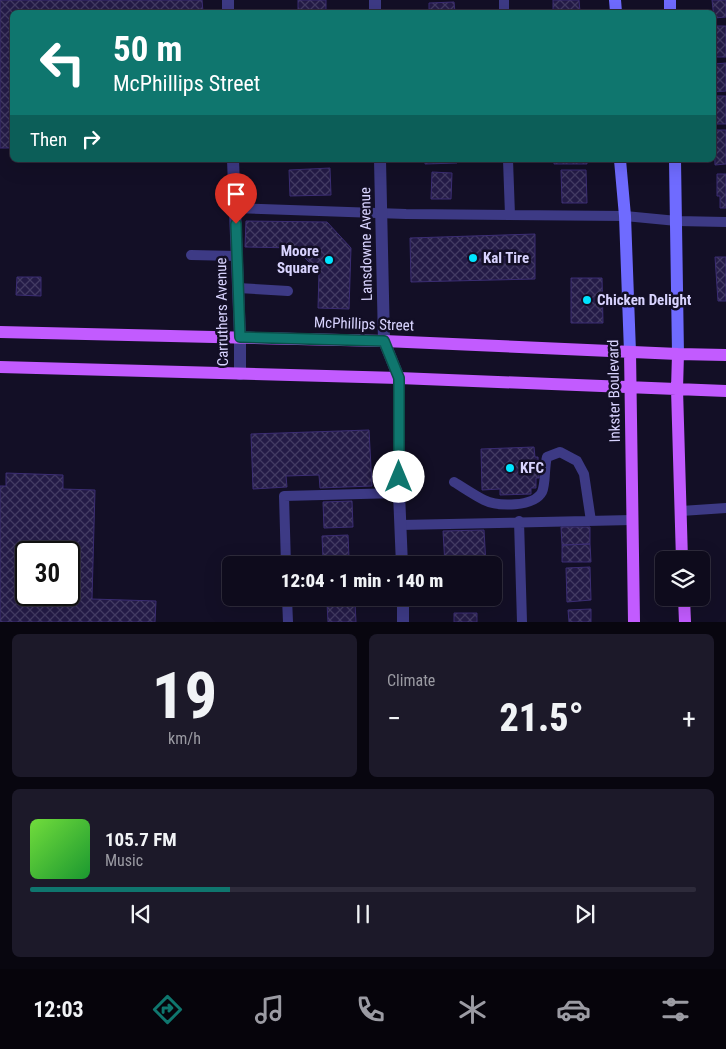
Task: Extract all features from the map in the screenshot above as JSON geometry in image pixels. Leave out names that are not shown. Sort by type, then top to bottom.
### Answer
[{"type":"main road","name":"Inkster Boulevard","points":[[620,162],[625,216],[630,352],[634,622]]},
{"type":"main road","points":[[675,162],[677,389],[682,551]]},
{"type":"main road","name":"McPhillips Street","points":[[0,332],[384,341],[726,355]]},
{"type":"main road","points":[[0,367],[399,378],[726,391]]},
{"type":"main road","points":[[684,606],[685,622]]},
{"type":"street","name":"Carruthers Avenue","points":[[233,162],[240,374]]},
{"type":"street","name":"Lansdowne Avenue","points":[[380,162],[384,341],[399,378],[399,493],[402,556]]},
{"type":"street","points":[[402,606],[403,622]]},
{"type":"lane","points":[[508,162],[510,215]]},
{"type":"lane","points":[[235,208],[382,214],[625,216],[677,221],[726,222]]},
{"type":"lane","points":[[191,255],[237,256]]},
{"type":"lane","points":[[238,288],[288,291]]},
{"type":"lane","points":[[454,482],[485,501],[498,504],[527,503],[536,499],[542,491],[544,466],[547,457],[560,452],[577,461],[584,474],[592,521]]},
{"type":"lane","points":[[286,556],[284,496],[399,493]]},
{"type":"lane","points":[[681,511],[726,508]]},
{"type":"lane","points":[[400,525],[632,520]]},
{"type":"lane","points":[[519,522],[522,622]]},
{"type":"lane","points":[[287,606],[288,622]]},
{"type":"building","points":[[0,0],[202,0],[203,10],[10,10],[10,148],[0,148]]},
{"type":"building","points":[[298,0],[326,0],[326,10],[298,10]]},
{"type":"building","points":[[553,0],[579,0],[580,10],[553,10]]},
{"type":"building","points":[[712,0],[726,0],[726,17],[716,18],[716,10],[713,10]]},
{"type":"building","points":[[454,2],[455,10],[429,10],[429,3]]},
{"type":"building","points":[[716,26],[726,26],[726,57],[716,57]]},
{"type":"building","points":[[726,63],[726,91],[716,92],[716,64]]},
{"type":"building","points":[[716,96],[726,96],[726,124],[716,124]]},
{"type":"building","points":[[716,130],[726,130],[726,164],[715,165]]},
{"type":"building","points":[[425,162],[457,162],[457,163],[425,164]]},
{"type":"building","points":[[554,162],[587,162],[587,164],[554,164]]},
{"type":"building","points":[[330,168],[331,195],[290,196],[289,170]]},
{"type":"building","points":[[561,170],[586,170],[587,203],[562,203]]},
{"type":"building","points":[[432,172],[452,173],[451,199],[431,199]]},
{"type":"building","points":[[717,174],[726,174],[726,208],[720,208],[720,196],[717,196]]},
{"type":"building","name":"Moore Square","points":[[246,221],[327,222],[351,248],[349,309],[318,308],[319,272],[295,248],[245,247]]},
{"type":"building","name":"Kal Tire","points":[[535,234],[535,279],[411,282],[410,238]]},
{"type":"building","points":[[715,257],[726,257],[726,301],[718,301]]},
{"type":"building","points":[[17,277],[41,277],[41,296],[16,295]]},
{"type":"building","name":"Chicken Delight","points":[[571,278],[602,278],[603,323],[571,323]]},
{"type":"building","points":[[369,430],[372,486],[320,488],[319,475],[286,476],[287,487],[253,489],[251,434]]},
{"type":"building","name":"KFC","points":[[534,447],[535,457],[538,457],[539,478],[536,478],[536,488],[531,488],[531,494],[500,495],[500,489],[482,490],[481,449]]},
{"type":"building","points":[[6,473],[63,475],[63,489],[95,490],[92,599],[156,601],[155,622],[0,622],[0,486],[6,486]]},
{"type":"building","points":[[352,501],[353,527],[324,528],[323,502]]},
{"type":"building","points":[[561,527],[590,527],[590,544],[562,545]]},
{"type":"building","points":[[484,530],[485,556],[444,556],[443,531]]},
{"type":"building","points":[[348,535],[349,556],[323,556],[322,536]]},
{"type":"building","points":[[590,544],[591,562],[562,562],[562,545]]},
{"type":"building","points":[[590,567],[591,600],[567,602],[566,568]]},
{"type":"building","points":[[327,606],[355,606],[356,622],[328,622]]},
{"type":"building","points":[[591,609],[591,622],[569,622],[568,610]]},
{"type":"building","points":[[454,613],[477,613],[477,622],[454,622]]},
{"type":"place","name":"Kal Tire","points":[[473,258]]},
{"type":"place","name":"Moore Square","points":[[329,260]]},
{"type":"place","name":"Chicken Delight","points":[[587,300]]},
{"type":"place","name":"KFC","points":[[510,468]]},
{"type":"route","points":[[236,224],[240,337],[384,341],[399,378],[399,477]]}]
